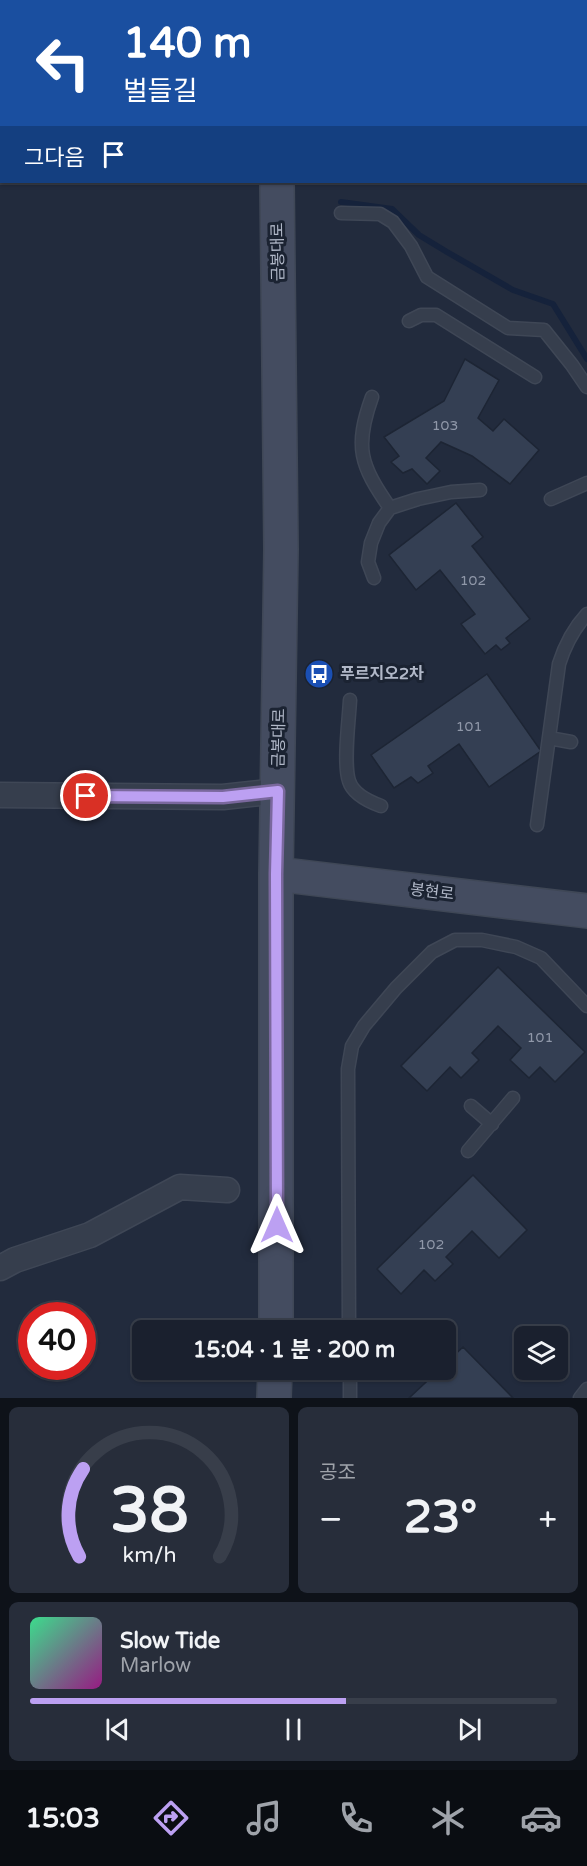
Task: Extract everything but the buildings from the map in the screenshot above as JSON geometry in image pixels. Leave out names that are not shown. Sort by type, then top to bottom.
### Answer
[{"type":"street","name":"금봉대로","points":[[276,1320],[276,874],[280,549],[277,183]]},
{"type":"street","points":[[0,795],[223,797],[278,791]]},
{"type":"street","name":"봉현로","points":[[276,874],[587,911]]},
{"type":"street","points":[[0,1268],[15,1260],[90,1235],[180,1187],[227,1190]]},
{"type":"street","points":[[274,1398],[275,1380]]},
{"type":"lane","points":[[341,213],[380,214],[393,222],[411,246],[427,277],[508,328],[543,330],[587,387]]},
{"type":"lane","points":[[409,321],[421,315],[436,315],[535,377]]},
{"type":"lane","points":[[372,397],[363,421],[361,443],[363,463],[390,508]]},
{"type":"lane","points":[[551,499],[587,483]]},
{"type":"lane","points":[[374,578],[369,562],[371,543],[379,523],[390,508],[451,492],[480,490]]},
{"type":"lane","points":[[537,825],[559,664],[565,645],[578,623],[587,614]]},
{"type":"lane","points":[[350,700],[347,768],[349,783],[368,802],[381,806]]},
{"type":"lane","points":[[549,738],[571,742]]},
{"type":"lane","points":[[350,1320],[348,1069],[352,1046],[364,1026],[396,988],[432,952],[455,940],[482,940],[516,947],[541,958],[587,1006]]},
{"type":"lane","points":[[468,1151],[513,1098]]},
{"type":"lane","points":[[471,1106],[492,1124]]},
{"type":"lane","points":[[350,1380],[350,1398]]},
{"type":"lane","points":[[579,1398],[587,1389]]},
{"type":"waterway","points":[[341,202],[392,209],[419,235],[447,252],[513,290],[553,304],[587,359]]},
{"type":"place","name":"푸르지오2차","points":[[319,674]]},
{"type":"route","points":[[86,796],[223,797],[278,791],[276,874],[277,1225]]}]
